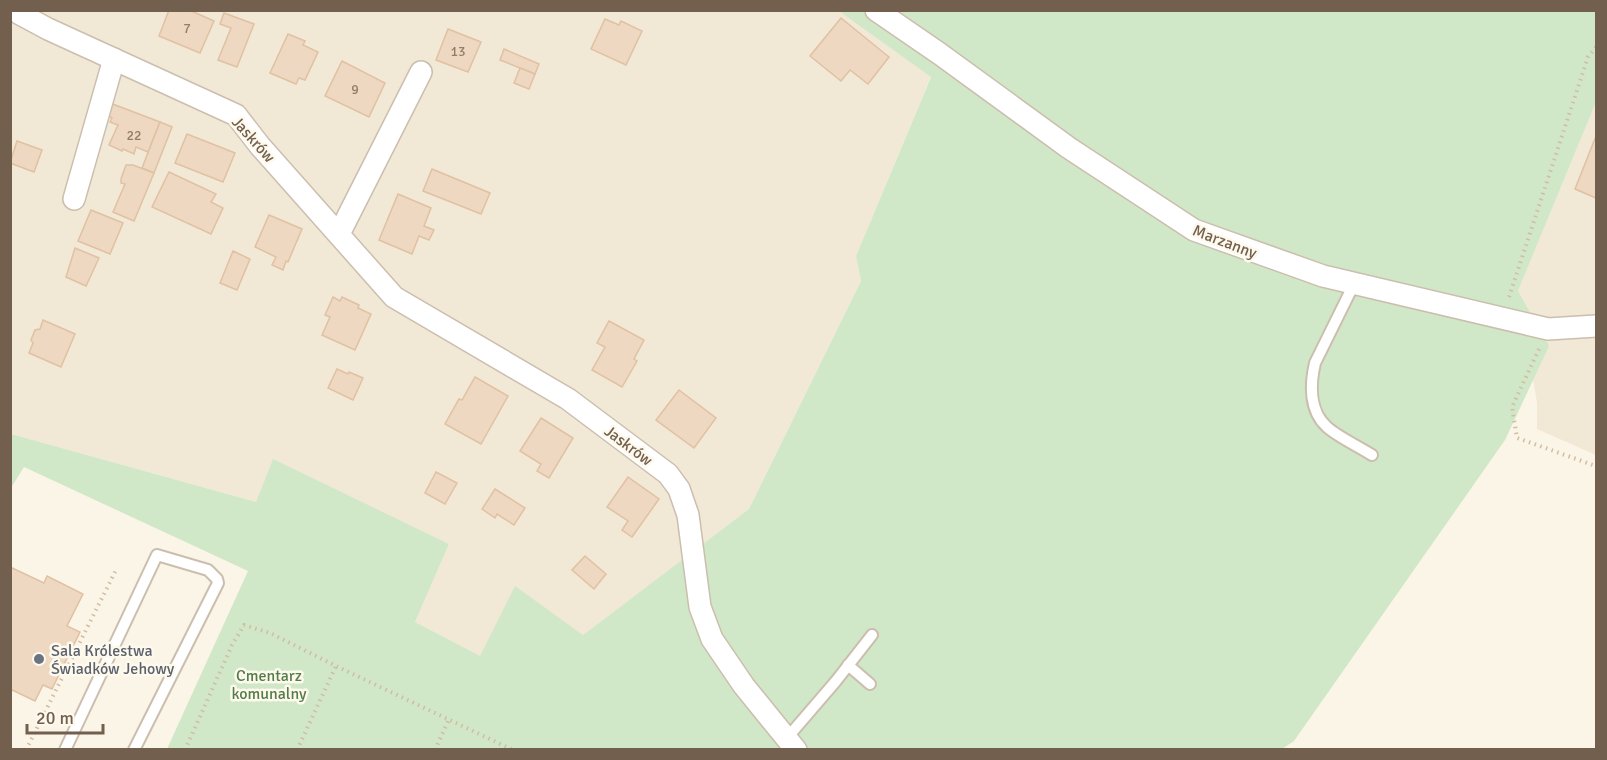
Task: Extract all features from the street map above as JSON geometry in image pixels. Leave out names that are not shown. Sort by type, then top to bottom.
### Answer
[{"type":"street","name":"Jaskrów","points":[[16,10],[32,21],[236,115],[260,146],[394,297],[568,399],[668,474],[680,489],[688,515],[700,607],[712,639],[744,686],[792,744]]},
{"type":"street","name":"Marzanny","points":[[876,10],[1070,148],[1194,231],[1323,276],[1354,284],[1548,329],[1596,326]]},
{"type":"street","points":[[74,199],[114,59]]},
{"type":"street","points":[[339,234],[421,72]]},
{"type":"lane","points":[[1354,284],[1315,363],[1312,375],[1312,396],[1318,415],[1326,426],[1372,455]]},
{"type":"lane","points":[[65,750],[158,555],[208,570],[218,583],[134,750]]},
{"type":"lane","points":[[792,744],[836,681],[872,635]]},
{"type":"lane","points":[[848,665],[870,684]]},
{"type":"path","points":[[1502,318],[1588,57],[1596,47]]},
{"type":"path","points":[[1548,329],[1512,406],[1517,438],[1596,466]]},
{"type":"path","points":[[26,750],[116,570]]},
{"type":"path","points":[[185,750],[232,645],[244,625],[270,633],[513,750]]},
{"type":"path","points":[[297,750],[336,666]]},
{"type":"path","points":[[435,750],[449,719]]},
{"type":"shaded area","points":[[10,11],[855,11],[931,76],[856,256],[861,281],[749,509],[583,635],[515,587],[480,657],[415,622],[449,544],[273,460],[256,502],[11,434]]},
{"type":"shaded area","points":[[1596,102],[1596,455],[1537,429],[1537,403],[1518,291]]},
{"type":"green space","name":"Cmentarz komunalny","points":[[839,11],[1596,11],[1596,102],[1518,291],[1549,346],[1505,440],[1294,741],[1282,749],[167,749],[248,571],[24,467],[11,488],[11,434],[256,502],[273,459],[449,544],[415,622],[480,656],[515,586],[583,635],[749,509],[861,281],[856,256],[931,77]]},
{"type":"building","points":[[169,10],[189,10],[214,21],[200,53],[159,36]]},
{"type":"building","points":[[224,13],[254,24],[237,67],[218,60],[231,28],[220,24]]},
{"type":"building","points":[[841,18],[889,57],[868,84],[850,70],[841,81],[810,56]]},
{"type":"building","points":[[605,19],[619,25],[621,21],[642,31],[626,65],[591,49]]},
{"type":"building","points":[[448,29],[481,42],[468,72],[436,60]]},
{"type":"building","points":[[288,34],[305,41],[303,45],[318,52],[305,80],[299,78],[296,84],[270,73]]},
{"type":"building","points":[[504,49],[539,64],[535,74],[500,60]]},
{"type":"building","points":[[342,61],[385,83],[369,117],[325,96]]},
{"type":"building","points":[[520,68],[535,74],[529,89],[514,83]]},
{"type":"building","points":[[110,103],[160,122],[148,152],[136,147],[134,154],[109,145],[118,125],[110,122],[112,118],[105,114]]},
{"type":"building","points":[[160,122],[172,127],[154,173],[142,168]]},
{"type":"building","points":[[187,134],[235,153],[223,182],[175,163]]},
{"type":"building","points":[[1596,136],[1596,198],[1575,189]]},
{"type":"building","points":[[17,141],[42,150],[34,172],[10,163]]},
{"type":"building","points":[[126,165],[133,165],[154,173],[134,221],[113,212],[125,184],[121,183],[121,179]]},
{"type":"building","points":[[432,169],[490,193],[481,214],[423,191]]},
{"type":"building","points":[[169,172],[216,194],[211,202],[223,208],[211,234],[152,207]]},
{"type":"building","points":[[398,194],[431,208],[424,226],[434,230],[429,240],[419,236],[412,254],[379,240]]},
{"type":"building","points":[[91,210],[123,223],[110,254],[78,241]]},
{"type":"building","points":[[269,215],[302,229],[283,270],[272,265],[276,257],[255,247]]},
{"type":"building","points":[[75,248],[99,258],[86,286],[66,277]]},
{"type":"building","points":[[233,251],[250,259],[237,290],[220,283]]},
{"type":"building","points":[[333,297],[340,301],[342,297],[371,314],[355,350],[322,335],[330,317],[325,315]]},
{"type":"building","points":[[43,320],[75,334],[61,367],[29,353],[35,330],[40,329]]},
{"type":"building","points":[[609,321],[644,340],[634,359],[637,361],[622,387],[592,370],[605,347],[597,343]]},
{"type":"building","points":[[337,369],[363,378],[353,400],[328,388]]},
{"type":"building","points":[[475,377],[508,396],[481,444],[445,424]]},
{"type":"building","points":[[679,390],[716,418],[694,448],[656,420]]},
{"type":"building","points":[[541,418],[573,438],[549,478],[537,471],[541,464],[520,451]]},
{"type":"building","points":[[436,472],[457,483],[445,504],[425,493]]},
{"type":"building","points":[[628,477],[659,499],[632,537],[622,530],[628,521],[607,507]]},
{"type":"building","points":[[495,489],[525,508],[514,525],[497,514],[495,518],[482,509]]},
{"type":"building","points":[[585,556],[606,574],[594,589],[572,570]]},
{"type":"building","name":"Sala Królestwa Świadków Jehowy","points":[[10,567],[44,583],[47,576],[83,594],[67,626],[80,632],[52,689],[43,685],[35,701],[10,689]]},
{"type":"place","name":"Sala Królestwa Świadków Jehowy","points":[[39,659]]}]
